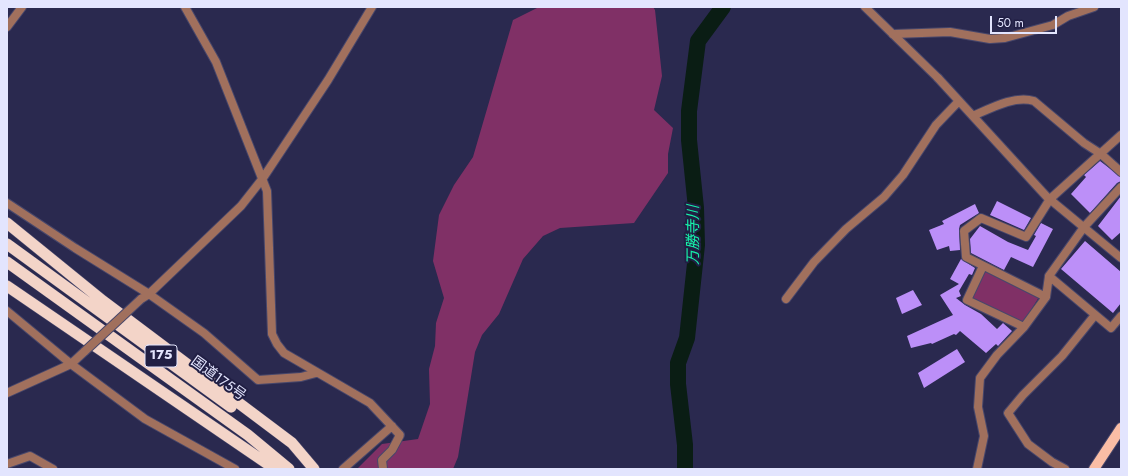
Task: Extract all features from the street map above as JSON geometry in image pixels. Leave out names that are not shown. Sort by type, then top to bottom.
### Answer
[{"type":"highway","points":[[7,222],[103,301],[292,443],[313,469]]},
{"type":"highway","name":"国道175号","points":[[7,244],[294,452],[313,469]]},
{"type":"highway","name":"国道175号","points":[[7,262],[248,435],[289,469]]},
{"type":"highway","points":[[7,286],[275,469]]},
{"type":"main road","points":[[1094,469],[1121,428]]},
{"type":"street","points":[[7,27],[22,7]]},
{"type":"street","points":[[185,7],[216,62],[267,191],[272,334],[277,344],[284,352],[316,373],[370,403],[400,435],[392,450],[382,460],[383,469]]},
{"type":"street","points":[[7,393],[71,364],[149,294],[241,206],[263,178],[328,80],[372,7]]},
{"type":"street","points":[[865,7],[938,78],[958,102],[973,116],[1050,199],[1121,258]]},
{"type":"street","points":[[893,34],[950,32],[990,39],[1005,38],[1053,25],[1068,16],[1094,7]]},
{"type":"street","points":[[973,116],[994,107],[1025,98],[1034,101],[1084,143],[1101,154],[1121,172]]},
{"type":"street","points":[[786,299],[814,262],[846,229],[884,197],[903,175],[936,125],[958,102]]},
{"type":"street","points":[[1046,297],[966,257],[964,231],[981,218],[1026,237],[1050,199],[1121,135]]},
{"type":"street","points":[[977,469],[984,436],[978,407],[980,378],[997,355],[1024,327],[1046,297],[1049,276],[1084,227],[1121,187]]},
{"type":"street","points":[[7,203],[149,294],[204,333],[258,380],[301,377],[316,373]]},
{"type":"street","points":[[983,266],[967,300],[1024,327]]},
{"type":"street","points":[[1049,276],[1111,328],[1121,316]]},
{"type":"street","points":[[7,311],[71,364],[145,419],[235,469]]},
{"type":"street","points":[[1065,469],[1052,462],[1028,444],[1008,414],[1023,395],[1062,356],[1095,315]]},
{"type":"street","points":[[345,468],[392,426]]},
{"type":"street","points":[[7,464],[30,456],[54,469]]},
{"type":"shaded area","points":[[539,7],[653,7],[655,10],[662,76],[654,110],[673,128],[668,154],[668,173],[634,223],[560,228],[543,236],[523,259],[499,314],[482,335],[475,352],[458,457],[453,469],[357,469],[382,444],[418,439],[430,404],[429,369],[435,346],[436,323],[444,298],[433,261],[439,215],[454,185],[473,157],[513,20]]},
{"type":"shaded area","points":[[986,271],[1039,297],[1023,323],[970,299]]},
{"type":"building","points":[[1100,161],[1121,177],[1121,181],[1117,183],[1090,213],[1071,194],[1086,177],[1084,175]]},
{"type":"building","points":[[1121,196],[1121,232],[1112,240],[1098,226]]},
{"type":"building","points":[[997,201],[1031,218],[1024,230],[990,215]]},
{"type":"building","points":[[975,204],[979,213],[960,225],[960,250],[950,251],[949,246],[937,250],[929,230],[944,224],[942,221]]},
{"type":"building","points":[[1041,223],[1053,229],[1033,267],[1011,257],[1004,270],[971,253],[970,239],[980,226],[1008,242],[1028,250]]},
{"type":"building","points":[[1085,241],[1121,272],[1121,303],[1113,313],[1061,269]]},
{"type":"building","points":[[961,259],[975,268],[972,275],[969,274],[959,291],[961,296],[956,298],[981,314],[997,329],[1003,323],[1012,331],[998,346],[996,344],[986,353],[960,331],[956,335],[954,334],[932,344],[911,348],[907,336],[953,315],[940,295],[959,284],[950,279]]},
{"type":"building","points":[[913,290],[922,305],[902,314],[896,298]]},
{"type":"building","points":[[957,349],[965,362],[924,388],[918,373]]},
{"type":"waterway","name":"万勝寺川","points":[[685,469],[685,445],[678,384],[678,363],[687,338],[697,245],[696,208],[689,140],[689,111],[698,41],[723,7]]}]
